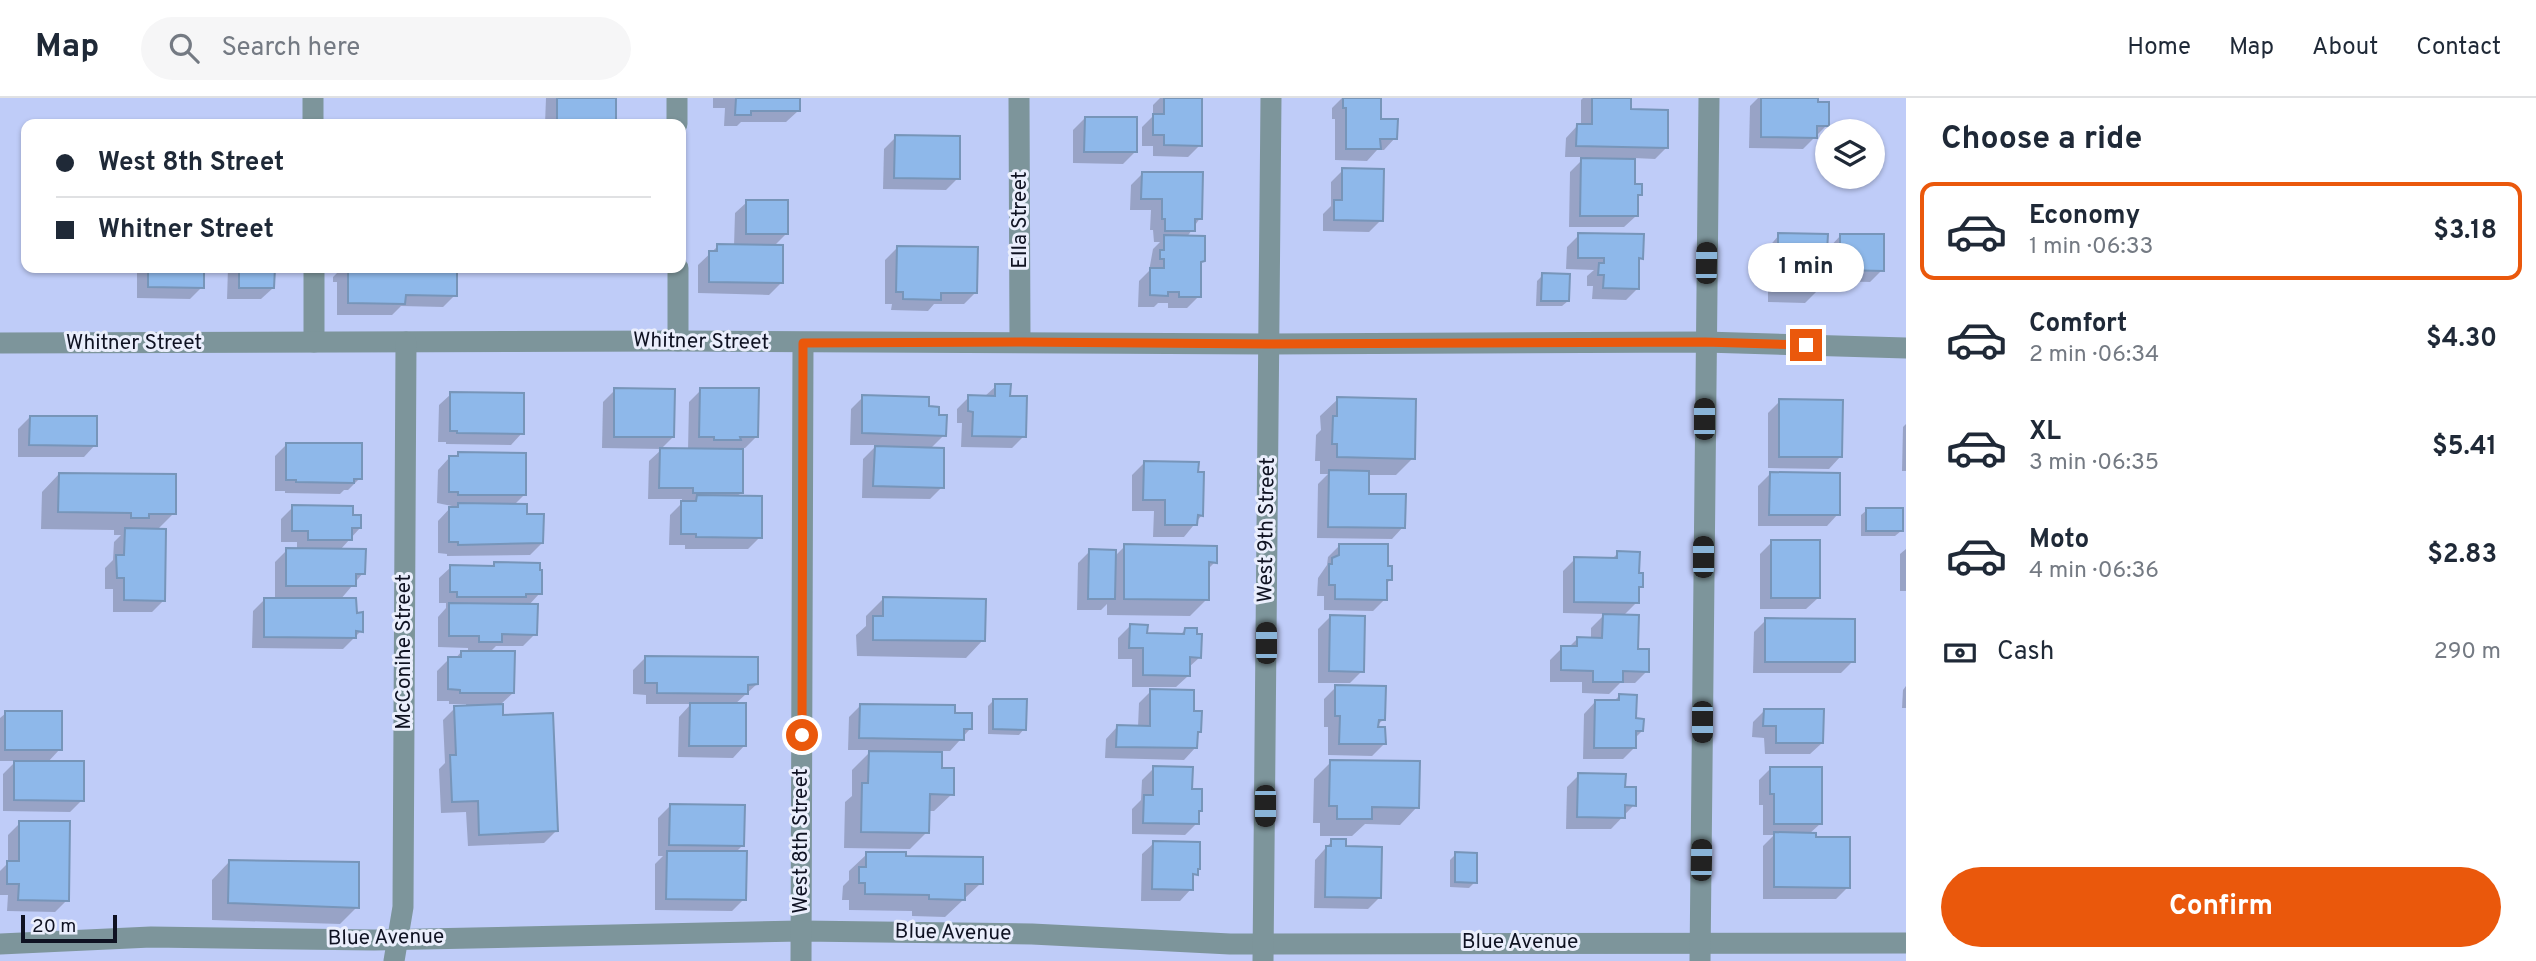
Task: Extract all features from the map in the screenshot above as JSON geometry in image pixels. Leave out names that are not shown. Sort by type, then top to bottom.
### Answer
[{"type":"street","points":[[313,98],[313,119]]},
{"type":"street","points":[[677,98],[677,119]]},
{"type":"street","name":"Ella Street","points":[[1019,98],[1020,342]]},
{"type":"street","name":"West 9th Street","points":[[1264,952],[1271,98]]},
{"type":"street","points":[[1700,952],[1709,98]]},
{"type":"street","points":[[314,273],[314,342]]},
{"type":"street","points":[[677,273],[678,341]]},
{"type":"street","name":"McConihe Street","points":[[394,961],[403,908],[406,342]]},
{"type":"street","name":"Whitner Street","points":[[0,343],[1705,342],[1906,348]]},
{"type":"street","name":"West 8th Street","points":[[801,961],[803,343]]},
{"type":"street","name":"Blue Avenue","points":[[0,944],[151,937],[398,939],[801,931],[1032,934],[1230,944],[1264,952],[1700,952],[1906,943]]},
{"type":"building","points":[[557,98],[616,98],[616,119],[557,119]]},
{"type":"building","points":[[736,98],[800,98],[800,111],[751,111],[751,115],[735,115]]},
{"type":"building","points":[[1164,98],[1202,98],[1202,146],[1164,145],[1164,135],[1153,135],[1153,114],[1164,114]]},
{"type":"building","points":[[1343,98],[1381,98],[1381,119],[1398,119],[1397,139],[1380,139],[1381,149],[1346,149],[1346,108],[1343,108]]},
{"type":"building","points":[[1592,98],[1631,98],[1631,109],[1668,110],[1668,148],[1576,146],[1577,124],[1592,124]]},
{"type":"building","points":[[1761,98],[1818,98],[1818,102],[1829,102],[1829,119],[1815,119],[1815,138],[1761,137]]},
{"type":"building","points":[[1085,117],[1137,117],[1137,152],[1084,152]]},
{"type":"building","points":[[895,135],[960,136],[960,179],[894,178]]},
{"type":"building","points":[[1581,158],[1635,159],[1635,184],[1642,184],[1642,195],[1638,195],[1638,216],[1580,216]]},
{"type":"building","points":[[1342,168],[1384,169],[1383,221],[1334,220],[1334,200],[1342,200]]},
{"type":"building","points":[[1142,172],[1203,172],[1202,219],[1195,219],[1195,231],[1165,231],[1162,199],[1141,199]]},
{"type":"building","points":[[746,200],[788,200],[788,234],[746,234]]},
{"type":"building","points":[[1578,233],[1644,234],[1643,259],[1639,258],[1639,289],[1603,288],[1604,275],[1598,275],[1599,263],[1604,263],[1604,258],[1578,258]]},
{"type":"building","points":[[1778,233],[1828,234],[1827,252],[1819,252],[1819,291],[1779,291],[1779,271],[1767,271],[1767,249],[1778,245]]},
{"type":"building","points":[[1840,234],[1884,234],[1884,271],[1840,270]]},
{"type":"building","points":[[1164,235],[1205,236],[1205,261],[1201,262],[1201,297],[1179,297],[1179,292],[1168,292],[1168,296],[1150,295],[1150,268],[1164,268],[1160,250],[1164,250]]},
{"type":"building","points":[[717,244],[783,245],[783,283],[709,282],[709,251],[717,251]]},
{"type":"building","points":[[897,246],[978,247],[977,293],[941,293],[941,300],[903,299],[903,292],[896,292]]},
{"type":"building","points":[[148,273],[204,273],[204,288],[148,287]]},
{"type":"building","points":[[239,273],[275,273],[274,288],[239,288]]},
{"type":"building","points":[[348,273],[457,273],[457,296],[406,295],[405,304],[348,303]]},
{"type":"building","points":[[1542,273],[1570,274],[1569,301],[1541,301]]},
{"type":"building","points":[[995,384],[1011,384],[1010,396],[1027,396],[1026,437],[972,436],[973,412],[968,411],[968,395],[995,396]]},
{"type":"building","points":[[614,388],[675,389],[674,437],[614,437]]},
{"type":"building","points":[[700,388],[759,388],[758,437],[714,440],[714,437],[699,437]]},
{"type":"building","points":[[450,392],[524,393],[524,434],[450,431]]},
{"type":"building","points":[[862,395],[929,397],[929,406],[939,407],[939,415],[947,415],[946,436],[862,433]]},
{"type":"building","points":[[1337,397],[1416,399],[1415,459],[1337,457],[1337,444],[1332,444]]},
{"type":"building","points":[[1779,399],[1843,400],[1842,457],[1779,457]]},
{"type":"building","points":[[30,416],[97,416],[97,446],[29,445]]},
{"type":"building","points":[[286,443],[362,443],[362,479],[354,479],[354,483],[286,480]]},
{"type":"building","points":[[875,446],[944,448],[944,488],[873,486]]},
{"type":"building","points":[[660,448],[743,449],[743,493],[693,493],[693,488],[659,488]]},
{"type":"building","points":[[458,452],[526,453],[526,495],[458,495],[458,492],[449,492],[449,456],[458,456]]},
{"type":"building","points":[[1144,461],[1199,462],[1198,472],[1204,472],[1203,516],[1198,515],[1197,525],[1165,525],[1165,500],[1143,500]]},
{"type":"building","points":[[1329,470],[1369,471],[1369,494],[1406,494],[1405,528],[1328,527]]},
{"type":"building","points":[[1770,472],[1840,473],[1840,515],[1769,515]]},
{"type":"building","points":[[59,473],[176,474],[176,514],[149,514],[149,518],[131,518],[131,513],[58,512]]},
{"type":"building","points":[[697,495],[762,496],[762,538],[696,537],[696,534],[681,534],[681,501],[696,501]]},
{"type":"building","points":[[458,503],[527,504],[527,514],[544,514],[543,543],[458,545],[458,542],[449,542],[449,507],[458,507]]},
{"type":"building","points":[[292,505],[353,506],[353,515],[361,515],[361,528],[352,528],[352,540],[308,540],[308,531],[292,531]]},
{"type":"building","points":[[1866,508],[1903,508],[1903,531],[1866,531]]},
{"type":"building","points":[[125,528],[166,529],[165,601],[124,600],[124,578],[117,578],[116,555],[124,555]]},
{"type":"building","points":[[1771,540],[1820,540],[1820,598],[1771,598]]},
{"type":"building","points":[[1124,544],[1217,546],[1217,563],[1209,562],[1209,600],[1124,599]]},
{"type":"building","points":[[1339,544],[1388,544],[1388,566],[1392,566],[1392,580],[1387,580],[1387,600],[1335,599],[1335,585],[1329,585],[1329,564],[1332,564],[1332,558],[1339,555]]},
{"type":"building","points":[[286,548],[366,549],[365,574],[356,574],[356,586],[286,586]]},
{"type":"building","points":[[1089,549],[1116,550],[1115,599],[1088,599]]},
{"type":"building","points":[[1617,551],[1640,552],[1639,573],[1643,573],[1643,587],[1639,587],[1639,603],[1574,602],[1574,557],[1617,558]]},
{"type":"building","points":[[494,562],[540,563],[542,594],[526,594],[526,597],[457,597],[457,592],[450,592],[450,565],[494,566]]},
{"type":"building","points":[[883,597],[986,599],[985,641],[873,640],[873,616],[883,616]]},
{"type":"building","points":[[264,598],[356,598],[357,613],[363,612],[363,632],[356,631],[356,638],[264,637]]},
{"type":"building","points":[[449,603],[538,604],[537,635],[502,634],[502,642],[479,642],[479,636],[449,636]]},
{"type":"building","points":[[1603,614],[1639,615],[1638,649],[1649,649],[1649,672],[1623,671],[1623,682],[1593,682],[1593,671],[1561,670],[1561,646],[1577,646],[1577,637],[1602,638]]},
{"type":"building","points":[[1330,615],[1365,616],[1364,672],[1329,671]]},
{"type":"building","points":[[1765,618],[1855,619],[1855,662],[1765,662]]},
{"type":"building","points":[[1130,624],[1148,625],[1147,633],[1184,634],[1185,628],[1197,628],[1197,634],[1202,634],[1201,658],[1190,657],[1190,676],[1143,675],[1143,648],[1129,648]]},
{"type":"building","points":[[461,651],[515,651],[514,693],[460,693],[460,690],[448,689],[448,657],[461,657]]},
{"type":"building","points":[[645,656],[758,657],[758,684],[748,685],[748,694],[657,693],[657,683],[645,683]]},
{"type":"building","points":[[1335,685],[1386,686],[1385,720],[1379,720],[1378,727],[1385,727],[1386,744],[1339,744],[1340,716],[1335,716]]},
{"type":"building","points":[[1150,689],[1194,690],[1194,711],[1202,711],[1197,748],[1116,747],[1117,725],[1150,726]]},
{"type":"building","points":[[1619,694],[1637,695],[1636,718],[1644,719],[1643,731],[1636,731],[1636,748],[1594,748],[1595,700],[1619,700]]},
{"type":"building","points":[[993,699],[1027,699],[1026,730],[993,729]]},
{"type":"building","points":[[690,703],[746,703],[746,746],[689,746]]},
{"type":"building","points":[[503,704],[503,715],[553,713],[558,831],[479,835],[478,801],[452,802],[450,755],[456,755],[454,706]]},
{"type":"building","points":[[860,704],[955,705],[955,713],[972,713],[972,729],[964,729],[964,740],[859,738]]},
{"type":"building","points":[[1764,709],[1824,709],[1823,743],[1776,743],[1776,726],[1763,726]]},
{"type":"building","points":[[5,711],[62,711],[62,750],[5,750]]},
{"type":"building","points":[[869,751],[942,752],[942,768],[954,768],[954,795],[930,794],[929,833],[861,832],[862,783],[868,783]]},
{"type":"building","points":[[1330,760],[1420,761],[1419,808],[1372,807],[1372,819],[1337,819],[1337,806],[1329,806]]},
{"type":"building","points":[[14,761],[84,761],[84,801],[14,800]]},
{"type":"building","points":[[1153,766],[1193,767],[1192,789],[1202,789],[1199,824],[1143,823],[1144,795],[1153,795]]},
{"type":"building","points":[[1770,767],[1822,767],[1822,824],[1774,824],[1774,794],[1770,794]]},
{"type":"building","points":[[1578,773],[1626,774],[1625,787],[1636,787],[1636,806],[1625,805],[1625,818],[1577,817]]},
{"type":"building","points":[[670,804],[745,805],[744,846],[669,845]]},
{"type":"building","points":[[19,821],[70,821],[69,901],[18,900],[19,884],[7,884],[7,861],[19,861]]},
{"type":"building","points":[[1774,832],[1816,833],[1816,837],[1850,837],[1850,888],[1774,887]]},
{"type":"building","points":[[1331,839],[1346,839],[1346,846],[1382,847],[1381,898],[1325,897],[1326,846],[1331,846]]},
{"type":"building","points":[[1153,841],[1200,842],[1200,869],[1198,875],[1193,874],[1193,890],[1152,889]]},
{"type":"building","points":[[667,851],[747,851],[746,900],[666,899]]},
{"type":"building","points":[[866,852],[906,852],[906,856],[983,857],[983,884],[965,884],[965,900],[929,899],[929,895],[865,894],[865,883],[859,883],[859,867],[866,867]]},
{"type":"building","points":[[1455,852],[1477,853],[1477,883],[1455,882]]},
{"type":"building","points":[[229,860],[359,862],[359,908],[228,903]]},
{"type":"route","points":[[802,735],[803,343],[1705,342],[1806,345]]}]
